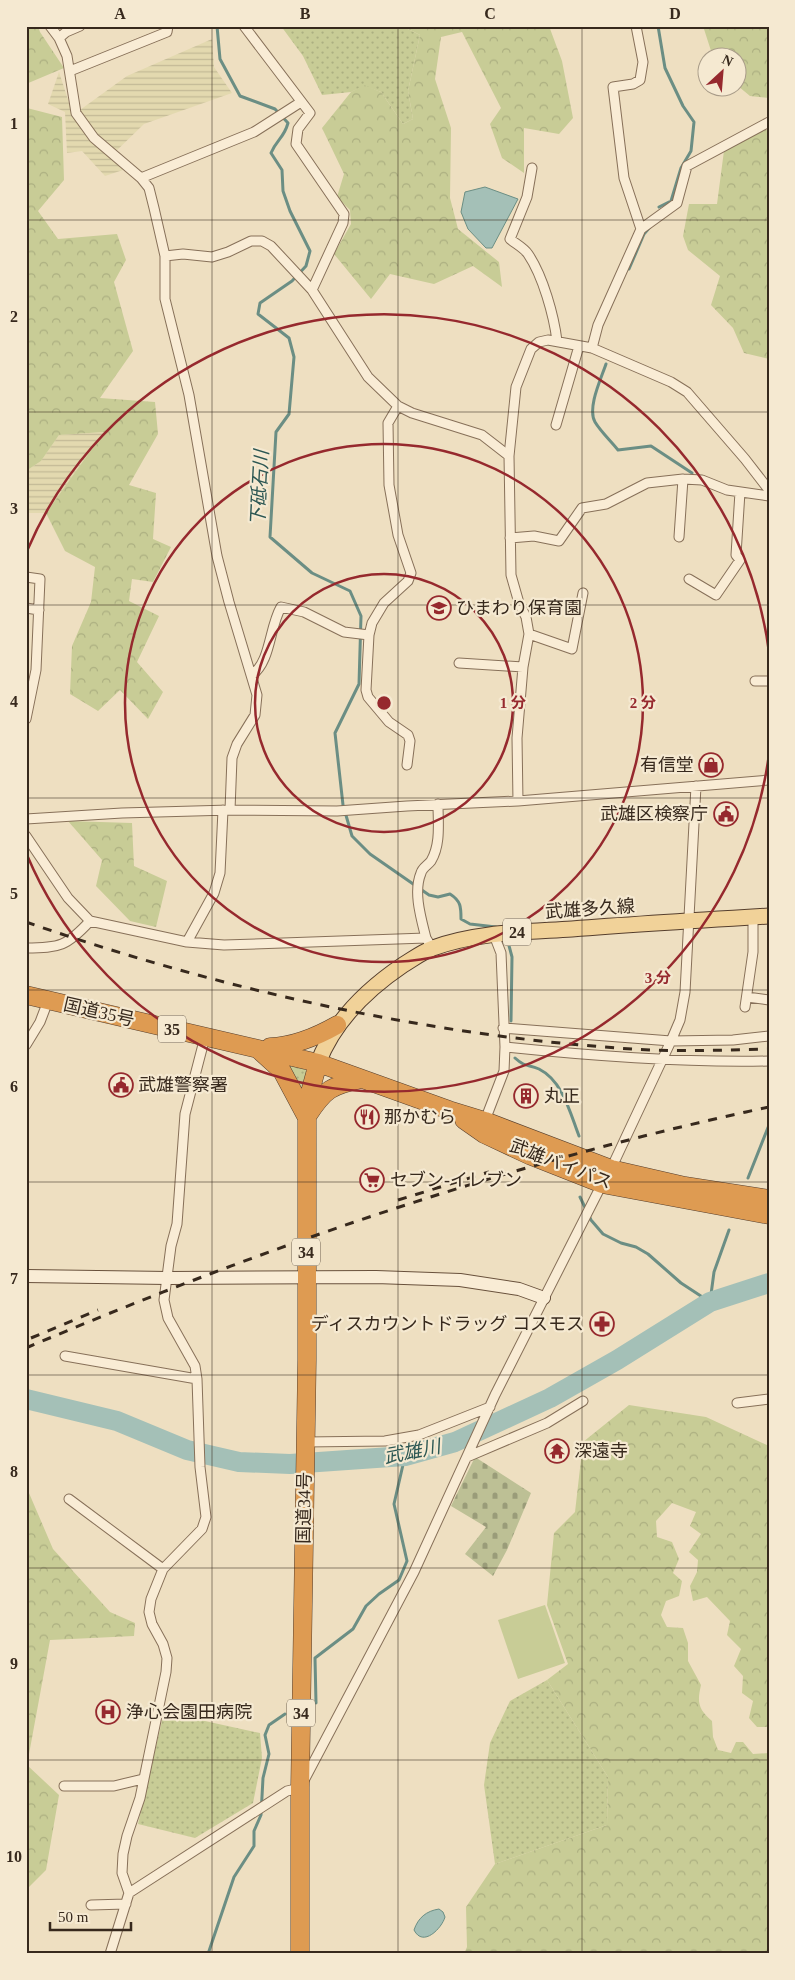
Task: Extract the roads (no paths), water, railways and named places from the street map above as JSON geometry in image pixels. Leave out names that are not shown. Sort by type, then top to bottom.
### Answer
[{"type":"highway","name":"国道35号","points":[[26,996],[258,1048],[318,1064]]},
{"type":"highway","points":[[258,1048],[287,1046],[315,1038],[337,1025]]},
{"type":"highway","points":[[258,1048],[282,1071],[307,1117]]},
{"type":"highway","name":"武雄バイパス","points":[[318,1064],[449,1110],[483,1126],[606,1176],[769,1215]]},
{"type":"highway","name":"国道34号","points":[[300,1954],[307,1117],[309,1096],[318,1064]]},
{"type":"highway","points":[[307,1117],[317,1100],[326,1090],[340,1084],[361,1079]]},
{"type":"highway","name":"武雄バイパス","points":[[606,1176],[769,1199]]},
{"type":"main road","name":"武雄多久線","points":[[318,1064],[324,1047],[337,1025],[364,995],[429,943],[494,935],[769,916]]},
{"type":"street","points":[[50,26],[59,38],[67,56],[76,113],[94,138],[141,178],[148,188],[165,256],[165,300],[189,395],[217,556],[228,602],[257,695],[255,715],[237,744],[232,758],[220,874],[214,893],[187,942]]},
{"type":"street","points":[[59,38],[66,32],[80,26]]},
{"type":"street","points":[[70,71],[166,32],[168,26]]},
{"type":"street","points":[[244,26],[310,113],[298,129],[296,144],[344,214],[343,223],[312,290]]},
{"type":"street","points":[[636,26],[643,62],[640,80],[633,84],[613,87],[624,178],[641,229]]},
{"type":"street","points":[[141,178],[254,132],[301,102]]},
{"type":"street","points":[[592,348],[598,325],[641,229],[677,202],[687,166],[769,122]]},
{"type":"street","points":[[532,168],[527,197],[510,239],[527,254],[539,276],[555,326],[557,341]]},
{"type":"street","points":[[165,256],[183,254],[212,257],[251,241],[262,241],[271,246],[312,290],[368,378],[398,406],[412,413],[482,435],[509,456]]},
{"type":"street","points":[[518,801],[517,738],[529,634],[526,617],[519,603],[511,576],[509,456],[516,387],[531,349],[538,342],[548,340],[592,348],[671,382],[687,392],[769,490]]},
{"type":"street","points":[[556,425],[578,346]]},
{"type":"street","points":[[398,406],[388,424],[390,485],[398,535],[411,573],[408,581],[384,603],[376,614],[369,635],[366,690],[368,697],[389,722],[408,735],[410,741],[407,765]]},
{"type":"street","points":[[510,538],[534,536],[559,541],[582,508],[606,504],[647,483],[683,479],[702,480],[727,490],[769,496]]},
{"type":"street","points":[[679,537],[683,479]]},
{"type":"street","points":[[689,579],[716,595],[740,560],[736,555],[740,492]]},
{"type":"street","points":[[26,577],[40,579],[36,670],[26,719]]},
{"type":"street","points":[[529,634],[572,649],[583,593]]},
{"type":"street","points":[[252,675],[258,670],[267,649],[275,618],[281,607],[304,612],[344,632],[369,635]]},
{"type":"street","points":[[26,608],[39,610]]},
{"type":"street","points":[[458,663],[524,667]]},
{"type":"street","points":[[755,681],[769,681]]},
{"type":"street","points":[[26,819],[122,813],[226,810],[337,812],[438,804],[518,801],[769,780]]},
{"type":"street","points":[[129,1893],[287,1791],[300,1788],[414,1572],[490,1407],[606,1176],[672,1041],[680,1020],[685,992],[696,786]]},
{"type":"street","points":[[26,836],[68,898],[90,921],[187,942],[224,945],[429,943],[419,908],[418,893],[421,871],[430,862],[438,844],[438,804]]},
{"type":"street","points":[[753,917],[753,952],[746,1002],[769,1000]]},
{"type":"street","points":[[26,948],[51,948],[67,942],[73,939],[90,921]]},
{"type":"street","points":[[483,1126],[504,1071],[505,1047],[501,953],[494,935]]},
{"type":"street","points":[[26,1045],[40,1022],[48,1000]]},
{"type":"street","points":[[503,1028],[672,1041],[733,1040],[769,1036]]},
{"type":"street","points":[[110,1954],[129,1893],[122,1873],[123,1854],[140,1798],[166,1672],[167,1658],[152,1624],[149,1612],[151,1599],[163,1569],[202,1529],[206,1517],[200,1467],[195,1366],[168,1318],[164,1300],[171,1246],[177,1224],[185,1114],[205,1037]]},
{"type":"street","points":[[505,1047],[584,1055],[769,1061]]},
{"type":"street","points":[[26,1276],[305,1277],[460,1280],[519,1289],[544,1298]]},
{"type":"street","points":[[65,1356],[197,1379]]},
{"type":"street","points":[[737,1403],[769,1399]]},
{"type":"street","points":[[469,1453],[547,1422],[582,1401]]},
{"type":"street","points":[[305,1442],[385,1441],[419,1435],[490,1407]]},
{"type":"street","points":[[70,1499],[163,1569]]},
{"type":"street","points":[[64,1786],[114,1786],[143,1779]]},
{"type":"street","points":[[91,1905],[126,1904]]},
{"type":"water","points":[[485,187],[518,199],[492,248],[486,248],[468,229],[461,212],[465,192]]},
{"type":"water","points":[[439,1909],[445,1917],[436,1931],[427,1937],[418,1935],[414,1930],[420,1919],[426,1913]]},
{"type":"waterway","name":"下砥石川","points":[[217,26],[220,59],[240,96],[275,109],[288,123],[271,153],[282,170],[283,191],[290,211],[310,251],[306,266],[292,281],[260,303],[258,314],[289,338],[294,357],[289,414],[276,432],[270,537],[312,573],[350,591],[361,616],[359,684],[335,733],[343,805],[352,836],[370,854],[429,895],[438,897],[450,894],[454,897],[460,905],[461,919],[470,924],[496,927]]},
{"type":"waterway","points":[[658,26],[665,68],[683,106],[694,122],[691,151],[681,168],[671,201],[659,207]]},
{"type":"waterway","points":[[629,269],[644,234],[650,227]]},
{"type":"waterway","points":[[606,364],[596,393],[593,409],[595,422],[600,429],[618,450],[651,446],[692,473]]},
{"type":"waterway","name":"下砥石川","points":[[508,942],[512,957],[511,1021]]},
{"type":"waterway","name":"下砥石川","points":[[515,1058],[525,1065],[539,1069],[554,1081],[565,1098],[579,1136]]},
{"type":"waterway","points":[[748,1178],[769,1125]]},
{"type":"waterway","name":"下砥石川","points":[[580,1197],[591,1220],[603,1234],[621,1243],[636,1247],[648,1254],[681,1283],[710,1302],[714,1272],[729,1230]]},
{"type":"waterway","name":"武雄川","points":[[26,1399],[117,1421],[187,1450],[239,1462],[290,1464],[405,1456],[455,1442],[550,1398],[617,1360],[710,1302],[769,1283]]},
{"type":"waterway","points":[[316,1703],[315,1658],[353,1629],[366,1606],[399,1580],[407,1561],[394,1504],[405,1456]]},
{"type":"waterway","points":[[208,1954],[234,1877],[254,1846],[254,1831],[261,1815],[263,1778],[269,1754],[265,1735],[269,1725],[285,1714]]},
{"type":"railway","points":[[26,922],[173,968],[325,1006],[401,1021],[555,1043],[632,1049],[683,1051],[769,1049]]},
{"type":"railway","points":[[26,1348],[207,1275],[299,1241],[392,1210],[485,1180],[579,1153],[769,1107]]},
{"type":"railway","points":[[398,1200],[489,1172]]},
{"type":"railway","points":[[31,1338],[98,1310]]},
{"type":"place","name":"ひまわり保育園","points":[[439,608]]},
{"type":"place","name":"有信堂","points":[[711,765]]},
{"type":"place","name":"武雄区検察庁","points":[[726,814]]},
{"type":"place","name":"武雄警察署","points":[[121,1085]]},
{"type":"place","name":"丸正","points":[[526,1096]]},
{"type":"place","name":"那かむら","points":[[367,1117]]},
{"type":"place","name":"セブン-イレブン","points":[[372,1180]]},
{"type":"place","name":"ディスカウントドラッグ コスモス","points":[[602,1324]]},
{"type":"place","name":"深遠寺","points":[[557,1451]]},
{"type":"place","name":"浄心会園田病院","points":[[108,1712]]}]
